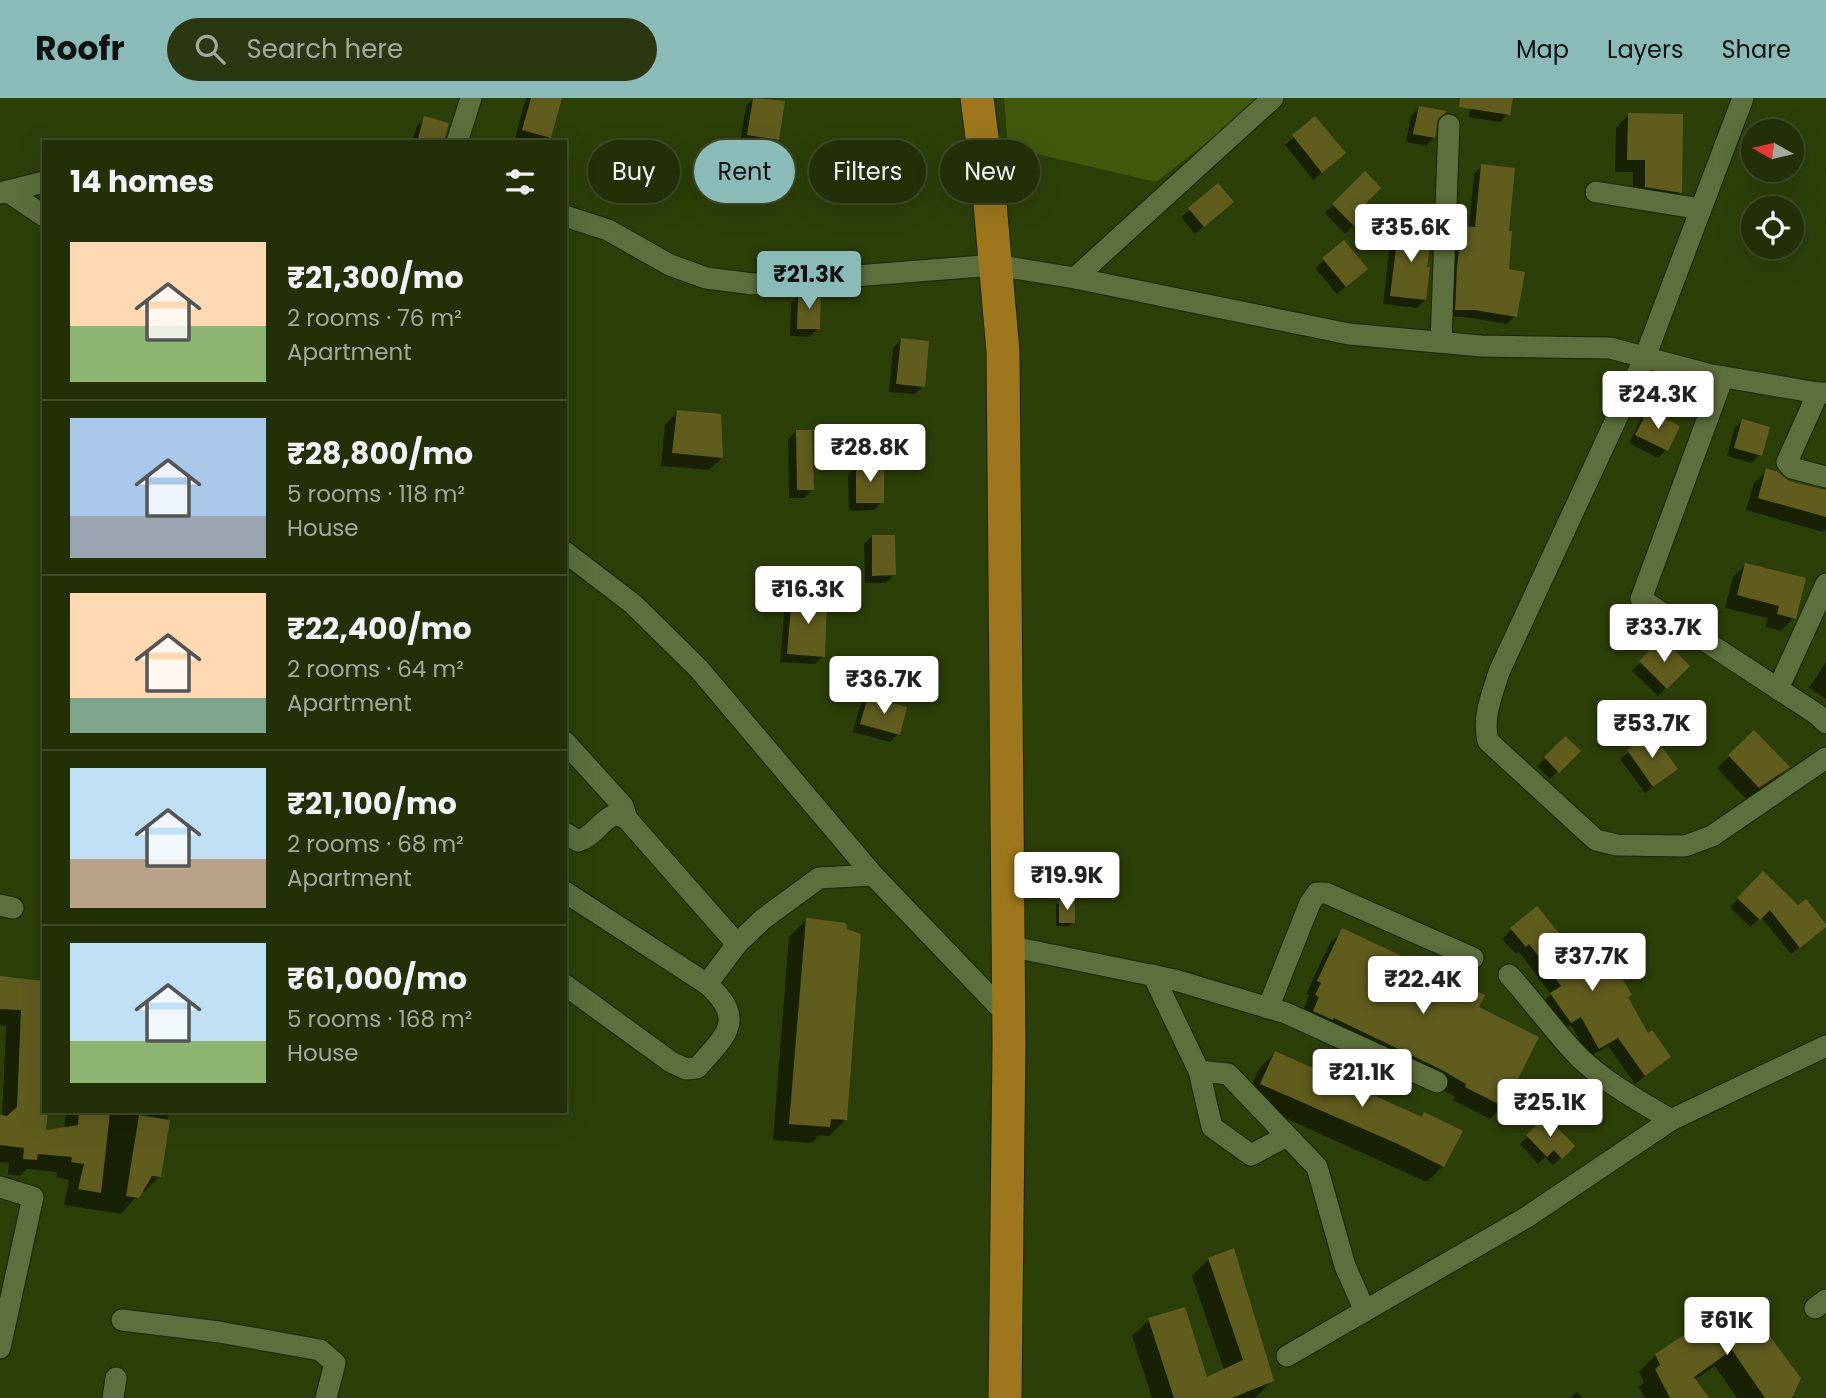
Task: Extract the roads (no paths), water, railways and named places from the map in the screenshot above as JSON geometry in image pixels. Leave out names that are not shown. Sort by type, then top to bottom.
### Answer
[{"type":"main road","points":[[977,98],[1003,351],[1009,1017],[1004,1398]]},
{"type":"street","points":[[458,140],[471,98]]},
{"type":"street","points":[[1074,278],[1273,98]]},
{"type":"street","points":[[1743,98],[1645,357],[1499,672],[1486,716],[1488,741],[1597,840],[1616,845],[1685,846],[1712,836],[1826,758]]},
{"type":"street","points":[[1441,342],[1449,125]]},
{"type":"street","points":[[4,192],[42,182]]},
{"type":"street","points":[[4,192],[42,215]]},
{"type":"street","points":[[1597,192],[1701,209]]},
{"type":"street","points":[[567,217],[608,230],[670,265],[706,278],[753,284],[995,265],[1074,278],[1349,334],[1480,346],[1610,348],[1723,377],[1822,393],[1787,462],[1792,468],[1826,477]]},
{"type":"street","points":[[1723,377],[1641,599],[1818,715],[1826,723]]},
{"type":"street","points":[[567,554],[633,604],[699,669],[873,875],[1009,1017]]},
{"type":"street","points":[[1778,689],[1826,584]]},
{"type":"street","points":[[567,744],[623,806],[627,819]]},
{"type":"street","points":[[567,834],[578,841],[588,838],[609,817],[616,814],[627,819],[737,944]]},
{"type":"street","points":[[707,984],[737,944],[763,919],[819,878],[873,875]]},
{"type":"street","points":[[567,893],[707,984],[728,1007],[730,1017],[727,1035],[697,1068],[686,1069],[671,1062],[567,986]]},
{"type":"street","points":[[1268,1008],[1310,902],[1317,893],[1326,893],[1473,958]]},
{"type":"street","points":[[1008,946],[1175,980],[1286,1013],[1437,1082]]},
{"type":"street","points":[[1153,975],[1199,1071],[1212,1127],[1251,1155],[1287,1136]]},
{"type":"street","points":[[1509,975],[1583,1061],[1613,1084],[1671,1120]]},
{"type":"street","points":[[1287,1356],[1527,1217],[1671,1120],[1826,1046]]},
{"type":"street","points":[[1199,1071],[1227,1074],[1317,1167],[1345,1266],[1365,1311]]},
{"type":"street","points":[[0,1187],[33,1197],[0,1348]]},
{"type":"street","points":[[122,1320],[219,1332],[320,1350],[335,1363],[326,1398]]}]
